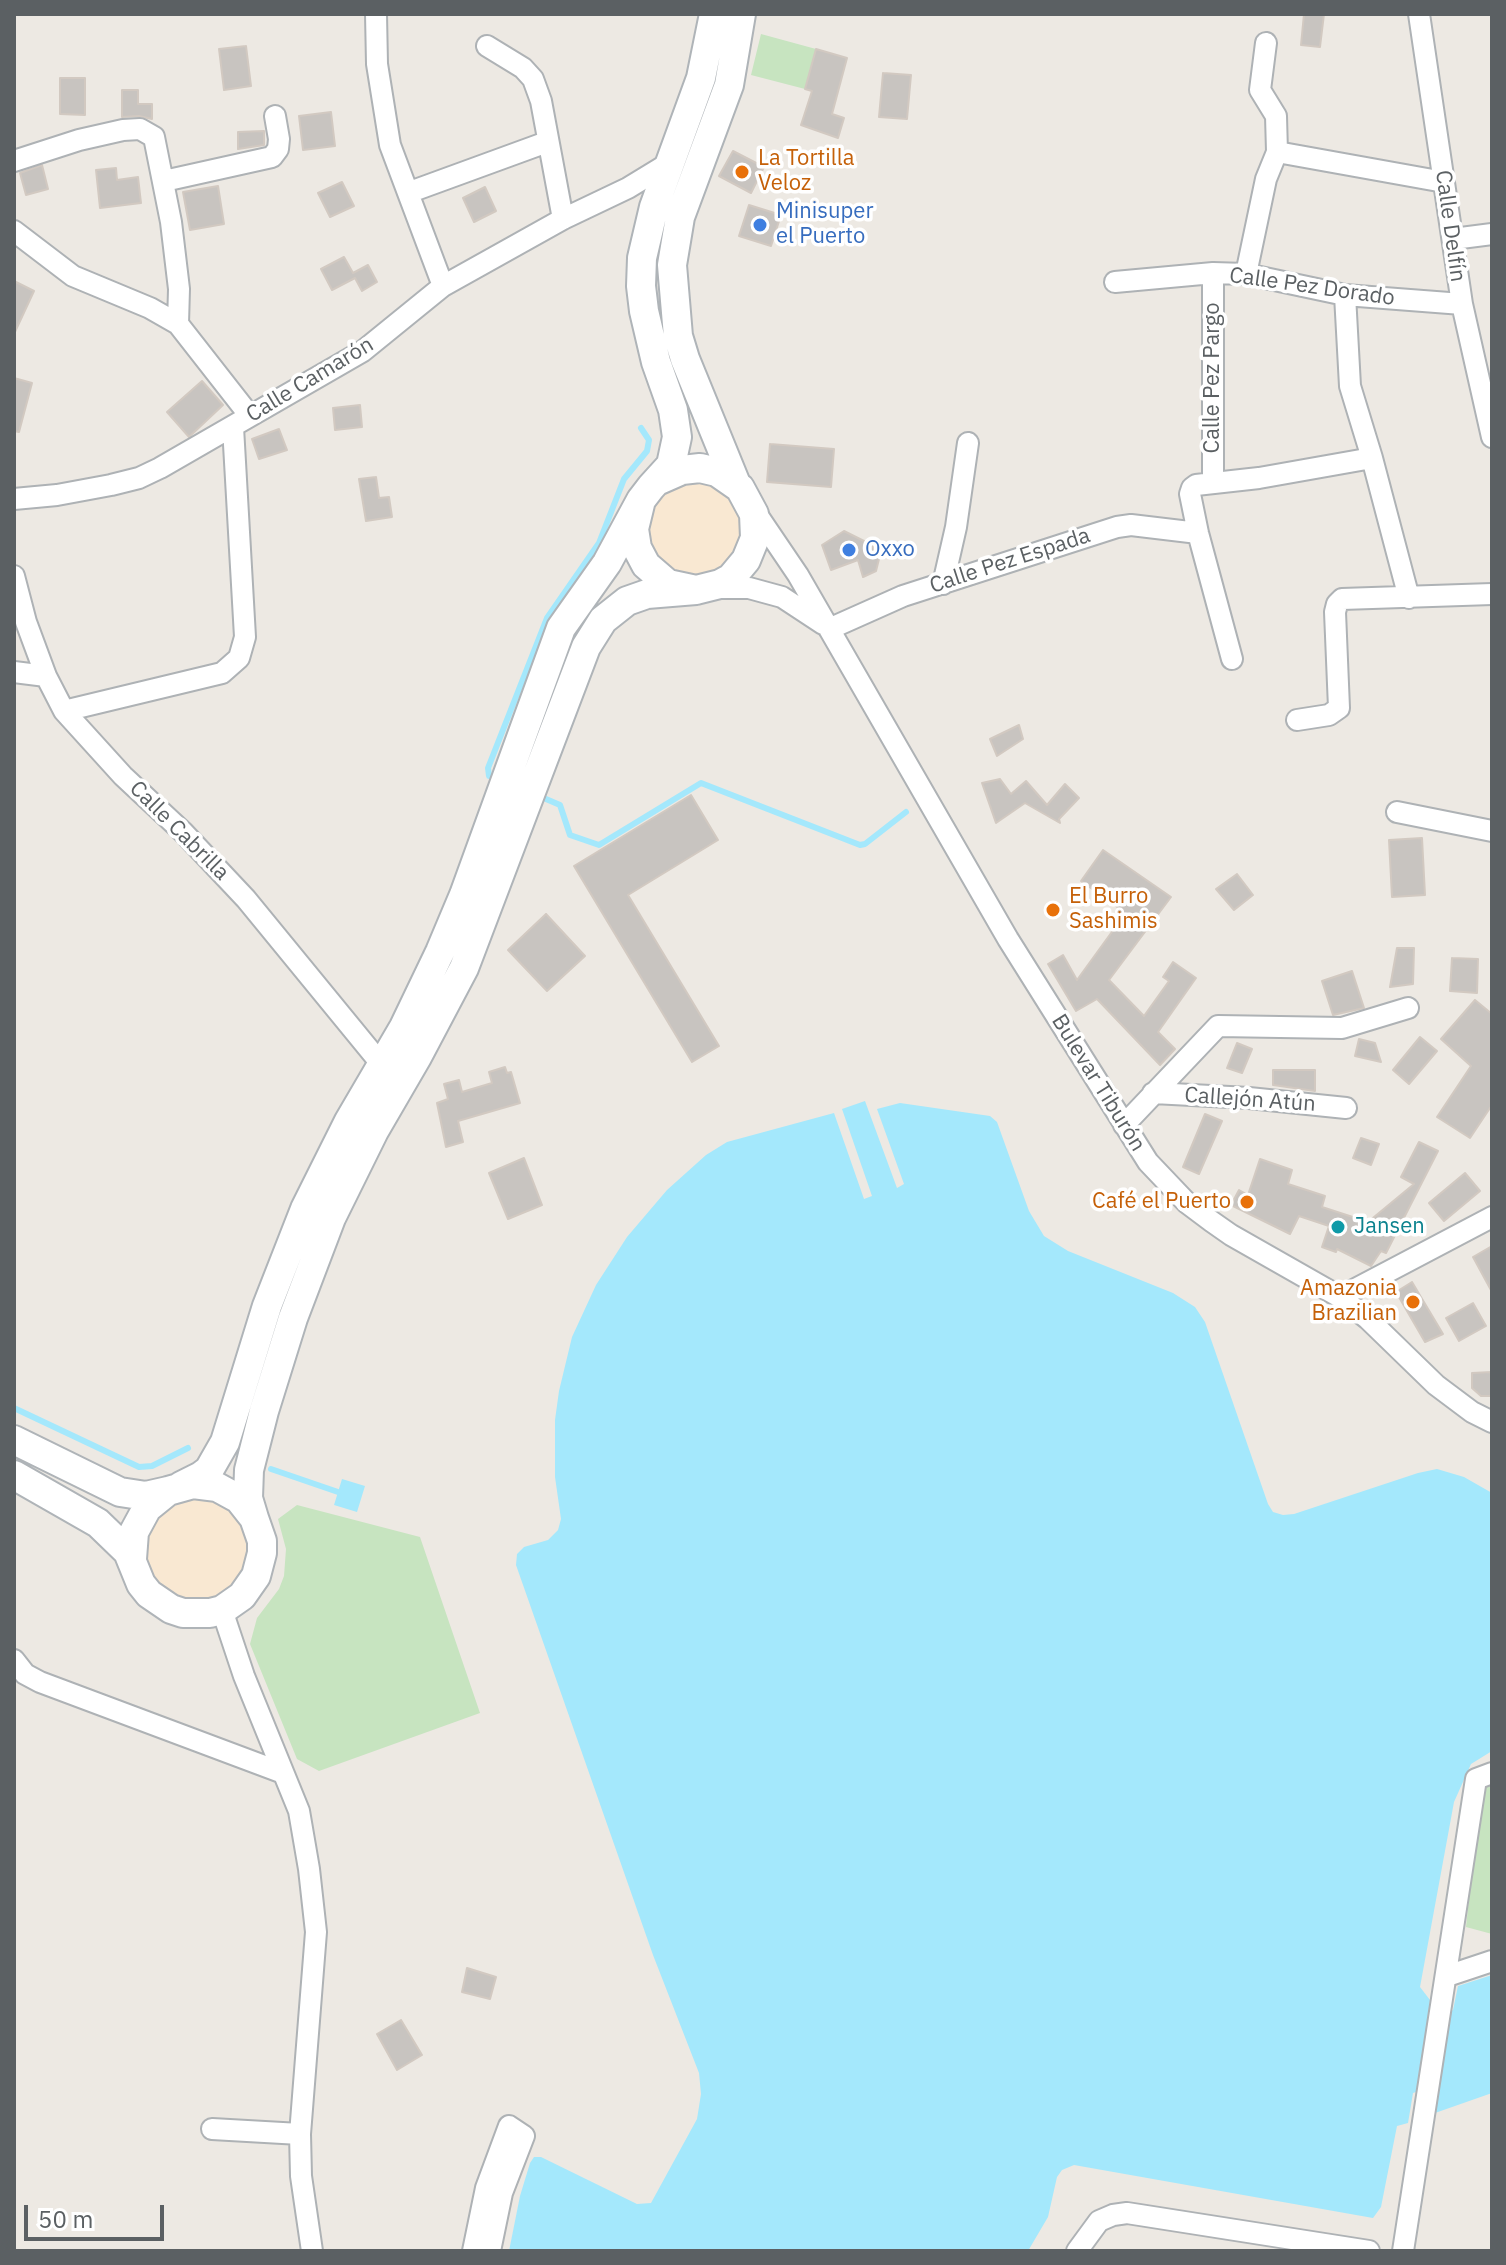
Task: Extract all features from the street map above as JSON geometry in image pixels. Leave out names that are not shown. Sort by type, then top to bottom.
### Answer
[{"type":"street","points":[[376,14],[377,64],[390,145],[443,286]]},
{"type":"street","points":[[132,1559],[134,1532],[147,1508],[174,1488],[209,1470],[225,1442],[267,1306],[305,1209],[349,1121],[404,1027],[458,909],[561,628],[607,563],[649,491],[671,465],[676,451],[677,431],[649,337],[641,286],[647,232],[701,78],[714,14]]},
{"type":"street","points":[[14,1475],[98,1523],[132,1559],[141,1584],[149,1594],[171,1609],[197,1615],[222,1610],[250,1587],[260,1565],[262,1541],[248,1498],[249,1470],[264,1411],[303,1290],[331,1218],[374,1131],[464,968],[586,647],[603,620],[627,601],[647,594],[703,589],[720,584],[740,570],[752,549],[755,526],[702,406],[681,347],[672,265],[680,217],[729,85],[741,14]]},
{"type":"street","name":"Calle Delfín","points":[[1419,14],[1462,304],[1492,437]]},
{"type":"street","points":[[1246,274],[1266,179],[1277,152],[1276,116],[1260,90],[1266,43]]},
{"type":"street","points":[[487,46],[523,68],[533,79],[541,101],[563,219]]},
{"type":"street","points":[[164,181],[272,157],[278,149],[279,139],[275,116]]},
{"type":"street","points":[[14,161],[79,140],[123,130],[140,129],[154,137],[164,181],[179,289],[178,324]]},
{"type":"street","points":[[410,192],[547,142]]},
{"type":"street","points":[[1277,152],[1444,182]]},
{"type":"street","name":"Calle Camarón","points":[[14,499],[57,495],[139,478],[363,351],[443,286],[669,163]]},
{"type":"street","points":[[14,231],[73,276],[150,308],[178,324],[242,422],[245,637],[239,658],[222,673],[64,711]]},
{"type":"street","points":[[1453,239],[1492,234]]},
{"type":"street","name":"Calle Pez Dorado","points":[[1115,282],[1213,273],[1246,274],[1345,295],[1462,304]]},
{"type":"street","name":"Calle Pez Pargo","points":[[1213,273],[1204,484],[1190,491],[1190,494],[1232,659]]},
{"type":"street","points":[[1345,295],[1350,386],[1409,598]]},
{"type":"street","points":[[943,584],[956,527],[968,443]]},
{"type":"street","points":[[1204,484],[1259,478],[1372,458]]},
{"type":"street","points":[[703,589],[668,584],[646,565],[635,539],[635,519],[649,491],[682,470],[700,468],[717,472],[743,493]]},
{"type":"street","name":"Bulevar Tiburón","points":[[743,493],[798,575],[1001,927],[1148,1162],[1187,1203],[1231,1235],[1340,1297],[1368,1319],[1436,1385],[1472,1412],[1492,1422]]},
{"type":"street","name":"Calle Pez Espada","points":[[829,629],[903,596],[1117,527],[1131,525],[1198,533]]},
{"type":"street","name":"Calle Cabrilla","points":[[14,576],[26,622],[46,676],[64,711],[123,776],[183,832],[246,899],[382,1065]]},
{"type":"street","name":"Bulevar Tiburón","points":[[703,589],[738,587],[782,597],[829,629]]},
{"type":"street","points":[[1297,720],[1329,715],[1339,708],[1337,604],[1347,598],[1492,594]]},
{"type":"street","points":[[14,672],[46,676]]},
{"type":"street","points":[[1397,812],[1492,831]]},
{"type":"street","name":"Callejón Atún","points":[[1124,1125],[1218,1026],[1342,1028],[1408,1008]]},
{"type":"street","name":"Callejón Atún","points":[[1153,1093],[1249,1098],[1346,1108]]},
{"type":"street","points":[[1340,1297],[1443,1240],[1492,1217]]},
{"type":"street","points":[[14,1440],[120,1492],[146,1496],[193,1484],[217,1487],[239,1499],[254,1518]]},
{"type":"street","points":[[222,1610],[244,1676],[299,1811],[309,1869],[316,1932],[300,2134],[301,2176],[312,2251]]},
{"type":"street","points":[[14,1660],[25,1674],[40,1682],[283,1773]]},
{"type":"street","points":[[1403,2251],[1476,1779],[1492,1773]]},
{"type":"street","points":[[1447,1976],[1492,1961]]},
{"type":"street","points":[[473,2251],[486,2188],[509,2126],[524,2136],[502,2193],[490,2251]]},
{"type":"street","points":[[212,2129],[300,2134]]},
{"type":"street","points":[[1077,2251],[1099,2221],[1124,2213],[1369,2251]]},
{"type":"green space","points":[[761,34],[816,49],[805,89],[751,75]]},
{"type":"green space","points":[[297,1505],[420,1537],[480,1713],[319,1771],[297,1759],[250,1644],[257,1618],[279,1589],[284,1576],[286,1549],[278,1519]]},
{"type":"green space","points":[[1492,1783],[1492,1934],[1466,1927],[1479,1802],[1486,1786]]},
{"type":"sand","points":[[680,479],[723,485],[745,517],[739,555],[708,578],[669,573],[646,542],[648,508]]},
{"type":"sand","points":[[196,1498],[216,1502],[232,1513],[243,1529],[247,1549],[243,1569],[232,1585],[216,1596],[196,1600],[176,1596],[160,1585],[149,1569],[145,1549],[149,1529],[160,1513],[176,1502]]},
{"type":"water","points":[[865,1101],[897,1188],[904,1184],[877,1109],[900,1103],[990,1116],[997,1122],[1029,1211],[1044,1236],[1068,1251],[1173,1293],[1195,1307],[1205,1322],[1273,1512],[1294,1514],[1437,1469],[1464,1477],[1492,1493],[1492,1751],[1471,1764],[1454,1802],[1420,1987],[1430,2000],[1427,2022],[1453,2010],[1458,1986],[1492,1975],[1492,2093],[1435,2113],[1440,2084],[1413,2093],[1408,2123],[1397,2126],[1381,2207],[1373,2218],[1074,2165],[1062,2170],[1057,2177],[1048,2217],[1028,2251],[509,2251],[520,2196],[534,2157],[541,2157],[637,2204],[651,2203],[697,2119],[701,2094],[699,2073],[653,1955],[516,1565],[517,1554],[524,1547],[548,1540],[558,1530],[561,1519],[555,1477],[555,1420],[572,1337],[596,1285],[627,1237],[667,1190],[706,1155],[727,1142],[834,1113],[864,1199],[872,1196],[842,1109]]},
{"type":"water","points":[[342,1479],[365,1486],[357,1512],[334,1505]]},
{"type":"building","points":[[1304,14],[1324,14],[1320,47],[1301,45]]},
{"type":"building","points":[[246,46],[251,86],[224,90],[219,49]]},
{"type":"building","points":[[816,49],[847,58],[832,114],[844,118],[838,138],[801,125],[812,91],[805,89]]},
{"type":"building","points":[[883,73],[911,75],[907,119],[879,117]]},
{"type":"building","points":[[60,78],[85,78],[85,115],[60,114]]},
{"type":"building","points":[[122,90],[138,90],[138,104],[152,104],[152,119],[122,117]]},
{"type":"building","points":[[331,112],[335,146],[303,150],[299,116]]},
{"type":"building","points":[[264,131],[264,145],[238,149],[238,132]]},
{"type":"building","name":"La Tortilla Veloz","points":[[733,151],[764,167],[751,193],[719,176]]},
{"type":"building","points":[[42,165],[48,189],[26,195],[20,173]]},
{"type":"building","points":[[116,168],[117,180],[138,177],[141,203],[100,208],[96,170]]},
{"type":"building","points":[[342,182],[354,206],[330,217],[318,193]]},
{"type":"building","points":[[218,186],[224,224],[190,230],[183,192]]},
{"type":"building","points":[[485,187],[496,211],[474,222],[463,198]]},
{"type":"building","name":"Minisuper el Puerto","points":[[749,205],[781,215],[771,246],[739,236]]},
{"type":"building","points":[[344,257],[353,273],[368,265],[377,282],[362,291],[355,278],[332,290],[321,269]]},
{"type":"building","points":[[14,281],[34,291],[14,334]]},
{"type":"building","points":[[14,378],[32,383],[19,432],[14,431]]},
{"type":"building","points":[[202,381],[223,405],[189,437],[167,412]]},
{"type":"building","points":[[360,405],[362,427],[335,430],[333,408]]},
{"type":"building","points":[[279,429],[287,450],[259,459],[252,439]]},
{"type":"building","points":[[770,444],[834,449],[831,487],[767,482]]},
{"type":"building","points":[[376,477],[379,498],[389,497],[392,517],[366,521],[359,479]]},
{"type":"building","name":"Oxxo","points":[[844,531],[870,544],[880,555],[876,571],[863,577],[858,560],[831,570],[822,545]]},
{"type":"building","points":[[1019,725],[1023,739],[997,756],[990,739]]},
{"type":"building","points":[[1000,779],[1011,794],[1026,781],[1047,805],[1065,784],[1079,798],[1059,819],[1060,823],[1025,803],[996,823],[982,783]]},
{"type":"building","points":[[691,795],[718,840],[628,895],[719,1046],[692,1062],[574,866]]},
{"type":"building","points":[[1422,838],[1425,895],[1392,897],[1389,840]]},
{"type":"building","points":[[1103,850],[1171,897],[1109,980],[1144,1016],[1169,981],[1163,977],[1173,962],[1196,978],[1158,1032],[1175,1049],[1160,1065],[1097,999],[1076,1011],[1048,964],[1063,955],[1077,980],[1122,918],[1117,914],[1120,909],[1081,881]]},
{"type":"building","points":[[1237,874],[1253,895],[1234,910],[1216,889]]},
{"type":"building","points":[[546,914],[585,956],[547,991],[508,950]]},
{"type":"building","points":[[1397,948],[1414,948],[1413,984],[1390,987]]},
{"type":"building","points":[[1452,958],[1478,959],[1477,993],[1450,991]]},
{"type":"building","points":[[1352,971],[1364,1008],[1333,1015],[1322,981]]},
{"type":"building","points":[[1475,1000],[1492,1014],[1492,1105],[1470,1138],[1437,1117],[1471,1066],[1441,1039]]},
{"type":"building","points":[[1420,1037],[1437,1051],[1409,1084],[1393,1070]]},
{"type":"building","points":[[1359,1039],[1375,1043],[1381,1062],[1355,1056]]},
{"type":"building","points":[[1237,1043],[1252,1049],[1242,1073],[1227,1068]]},
{"type":"building","points":[[505,1067],[507,1073],[511,1072],[520,1103],[458,1121],[463,1142],[446,1147],[437,1103],[448,1099],[444,1084],[459,1080],[462,1092],[492,1083],[489,1072]]},
{"type":"building","points":[[1273,1070],[1315,1070],[1315,1091],[1273,1085]]},
{"type":"building","points":[[1205,1114],[1222,1121],[1199,1174],[1183,1167]]},
{"type":"building","points":[[1361,1138],[1379,1144],[1371,1165],[1353,1158]]},
{"type":"building","points":[[1419,1142],[1438,1151],[1386,1253],[1381,1251],[1371,1266],[1337,1249],[1336,1252],[1322,1247],[1329,1226],[1299,1216],[1290,1234],[1231,1205],[1239,1190],[1248,1195],[1260,1159],[1292,1170],[1288,1184],[1325,1196],[1322,1207],[1368,1222],[1414,1184],[1401,1177]]},
{"type":"building","points":[[524,1158],[542,1205],[508,1219],[489,1173]]},
{"type":"building","points":[[1465,1173],[1480,1191],[1444,1221],[1429,1203]]},
{"type":"building","points":[[1492,1246],[1492,1292],[1473,1257]]},
{"type":"building","points":[[1412,1282],[1443,1334],[1425,1342],[1396,1292]]},
{"type":"building","points":[[1473,1303],[1486,1326],[1459,1341],[1446,1318]]},
{"type":"building","points":[[1492,1372],[1492,1396],[1481,1396],[1472,1388],[1472,1373]]},
{"type":"building","points":[[467,1968],[496,1977],[490,1999],[462,1992]]},
{"type":"building","points":[[401,2020],[422,2055],[397,2070],[377,2034]]},
{"type":"waterway","points":[[489,776],[488,768],[547,618],[599,543],[624,479],[647,451],[649,440],[641,428]]},
{"type":"waterway","points":[[546,799],[560,805],[570,835],[599,845],[701,783],[860,845],[906,812]]},
{"type":"waterway","points":[[14,1408],[139,1467],[152,1466],[188,1448]]},
{"type":"waterway","points":[[271,1469],[338,1492]]},
{"type":"place","name":"La Tortilla Veloz","points":[[742,172]]},
{"type":"place","name":"Minisuper el Puerto","points":[[760,225]]},
{"type":"place","name":"Oxxo","points":[[849,550]]},
{"type":"place","name":"El Burro Sashimis","points":[[1053,910]]},
{"type":"place","name":"Café el Puerto","points":[[1247,1202]]},
{"type":"place","name":"Jansen","points":[[1338,1227]]},
{"type":"place","name":"Amazonia Brazilian","points":[[1413,1302]]}]
